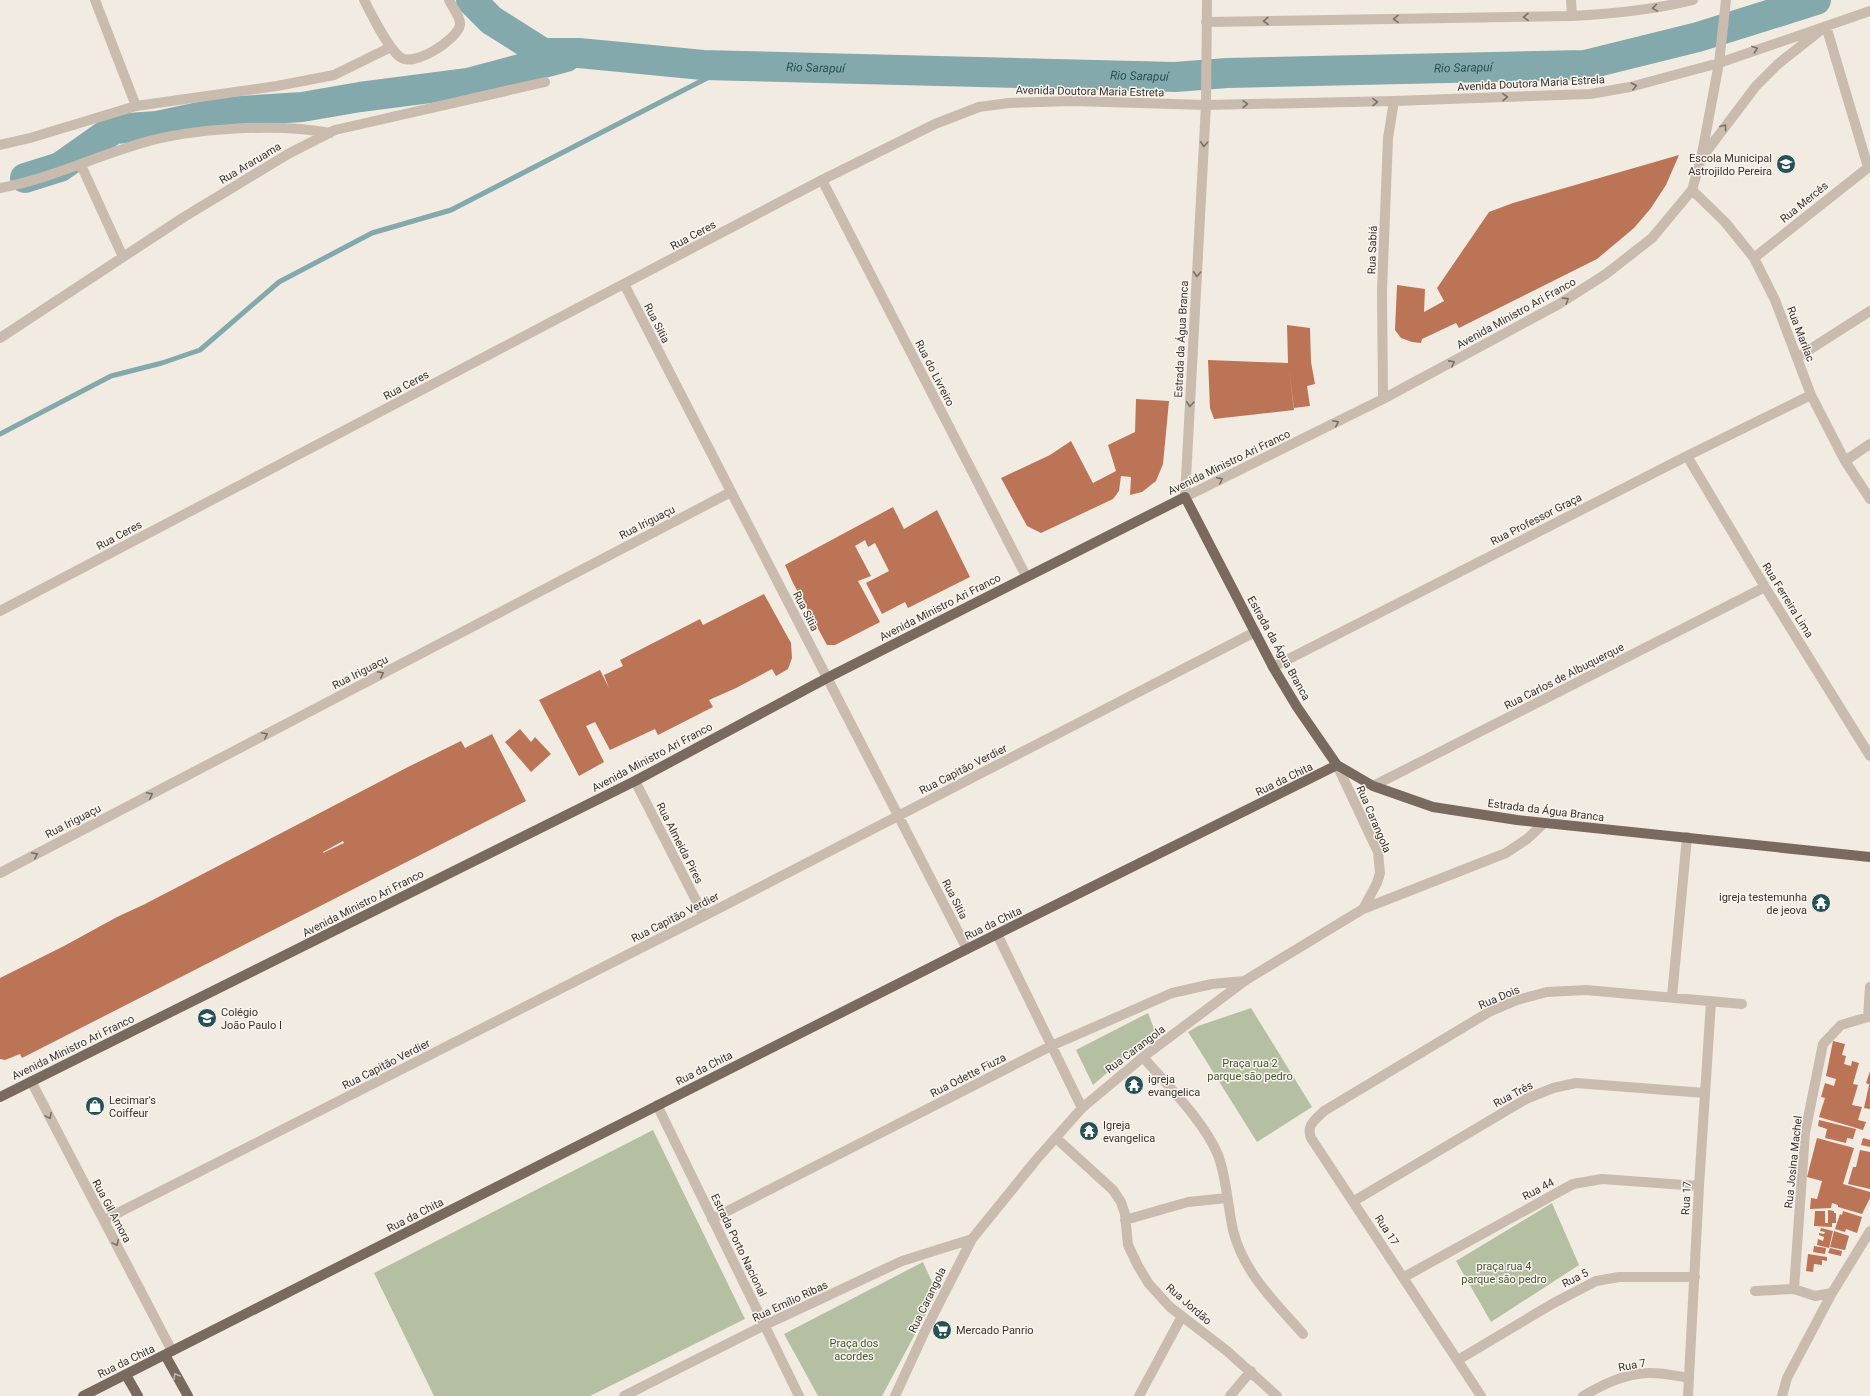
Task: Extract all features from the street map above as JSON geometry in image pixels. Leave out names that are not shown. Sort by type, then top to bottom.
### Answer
[{"type":"main road","name":"Avenida Ministro Ari Franco","points":[[0,1096],[635,781],[827,678],[1026,576],[1185,497]]},
{"type":"main road","name":"Estrada da Água Branca","points":[[1185,497],[1273,667],[1308,724],[1338,765],[1373,786],[1433,807],[1544,823],[1870,857]]},
{"type":"main road","name":"Rua da Chita","points":[[83,1396],[967,949],[1338,765]]},
{"type":"main road","points":[[168,1353],[188,1396]]},
{"type":"main road","points":[[126,1375],[138,1396]]},
{"type":"street","points":[[95,0],[136,106]]},
{"type":"street","points":[[364,0],[391,47],[404,60],[419,58],[453,37],[457,32],[460,24],[449,0]]},
{"type":"street","name":"Estrada da Água Branca","points":[[1185,497],[1206,105],[1207,0]]},
{"type":"street","points":[[1571,0],[1572,16]]},
{"type":"street","points":[[1206,22],[1572,16],[1616,14],[1671,6],[1693,0]]},
{"type":"street","name":"Avenida Ministro Ari Franco","points":[[1185,497],[1383,399],[1559,304],[1606,274],[1652,238],[1692,190],[1701,159],[1719,63],[1725,2]]},
{"type":"street","name":"Avenida Doutora Maria Estrela","points":[[1206,105],[1394,101],[1590,94],[1630,87],[1719,63],[1870,10]]},
{"type":"street","points":[[1701,159],[1756,86],[1778,64],[1826,26],[1869,166]]},
{"type":"street","points":[[0,145],[30,138],[136,106],[334,75],[391,47]]},
{"type":"street","name":"Rua Araruama","points":[[0,338],[184,217],[288,154],[330,133],[544,82]]},
{"type":"street","name":"Avenida Doutora Maria Estreta","points":[[822,180],[935,124],[979,107],[1009,103],[1073,101],[1206,105]]},
{"type":"street","name":"Rua Sabiá","points":[[1383,399],[1382,291],[1388,138],[1394,101]]},
{"type":"street","points":[[0,188],[24,184],[143,142],[194,132],[292,128],[330,133]]},
{"type":"street","points":[[81,165],[123,257]]},
{"type":"street","name":"Rua Mercês","points":[[1754,258],[1869,166]]},
{"type":"street","name":"Rua Ceres","points":[[0,611],[822,180]]},
{"type":"street","name":"Rua do Livreiro","points":[[822,180],[1026,576]]},
{"type":"street","name":"Rua Marilac","points":[[1692,190],[1725,222],[1754,258],[1775,300],[1798,357],[1811,395],[1845,461],[1870,498]]},
{"type":"street","name":"Rua Sitia","points":[[624,284],[967,949]]},
{"type":"street","points":[[1798,357],[1870,311]]},
{"type":"street","name":"Rua Professor Graça","points":[[1273,667],[1687,456],[1811,395]]},
{"type":"street","points":[[1845,461],[1870,444]]},
{"type":"street","name":"Rua Ferreira Lima","points":[[1687,456],[1765,587],[1870,756]]},
{"type":"street","name":"Rua Iriguaçu","points":[[0,873],[731,492]]},
{"type":"street","name":"Rua Carlos de Albuquerque","points":[[1373,786],[1765,587]]},
{"type":"street","name":"Rua Capitão Verdier","points":[[104,1220],[704,916],[1255,632]]},
{"type":"street","name":"Rua Carangola","points":[[895,1396],[924,1333],[972,1239],[1082,1108],[1143,1056],[1245,981],[1363,909],[1377,883],[1380,873],[1378,852],[1338,765]]},
{"type":"street","name":"Rua Almeida Pires","points":[[635,781],[704,916]]},
{"type":"street","points":[[1363,909],[1506,853],[1527,839],[1544,823]]},
{"type":"street","points":[[1672,997],[1687,837]]},
{"type":"street","points":[[997,934],[1082,1108]]},
{"type":"street","name":"Rua Odette Fiuza","points":[[712,1219],[1051,1046],[1172,993],[1212,984],[1245,981]]},
{"type":"street","points":[[1869,1017],[1870,987]]},
{"type":"street","name":"Rua Dois","points":[[1311,1138],[1309,1127],[1324,1111],[1489,1012],[1517,1000],[1547,992],[1586,990],[1742,1004]]},
{"type":"street","name":"Rua 17","points":[[1688,1396],[1699,1186],[1711,1002]]},
{"type":"street","name":"Rua Josina Machel","points":[[1794,1290],[1805,1133],[1823,1044],[1841,1025],[1869,1017]]},
{"type":"street","points":[[1143,1056],[1206,1133],[1218,1156],[1233,1231],[1242,1258],[1255,1278],[1303,1334]]},
{"type":"street","name":"Rua Gil Amora","points":[[31,1081],[104,1220],[168,1353]]},
{"type":"street","name":"Rua Três","points":[[1354,1201],[1526,1099],[1553,1088],[1576,1083],[1608,1084],[1705,1092]]},
{"type":"street","name":"Estrada Porto Nacional","points":[[657,1105],[799,1396]]},
{"type":"street","name":"Rua Jordão","points":[[1056,1138],[1113,1190],[1121,1202],[1128,1245],[1149,1284],[1182,1316],[1251,1371],[1276,1396]]},
{"type":"street","name":"Rua 17","points":[[1311,1138],[1354,1201],[1481,1396]]},
{"type":"street","name":"Rua 44","points":[[1404,1277],[1573,1184],[1602,1179],[1699,1186]]},
{"type":"street","points":[[1125,1220],[1188,1202],[1227,1198]]},
{"type":"street","points":[[1782,1396],[1787,1378],[1832,1293],[1870,1231]]},
{"type":"street","name":"Rua Emílio Ribas","points":[[624,1396],[765,1326],[902,1261],[972,1239]]},
{"type":"street","name":"Rua 5","points":[[1458,1360],[1558,1301],[1596,1281],[1619,1277],[1695,1277]]},
{"type":"street","points":[[1755,1291],[1794,1290],[1815,1296],[1832,1293]]},
{"type":"street","points":[[1139,1396],[1182,1316]]},
{"type":"street","points":[[1230,1396],[1251,1371]]},
{"type":"street","name":"Rua 7","points":[[1583,1396],[1605,1384],[1628,1375],[1649,1372],[1689,1378]]},
{"type":"green space","name":"Praça rua 2 parque são pedro","points":[[1251,1008],[1312,1107],[1257,1142],[1188,1032],[1198,1026]]},
{"type":"green space","points":[[1148,1013],[1155,1031],[1093,1085],[1076,1050]]},
{"type":"green space","points":[[653,1130],[745,1319],[590,1396],[434,1396],[374,1273]]},
{"type":"green space","name":"praça rua 4 parque são pedro","points":[[1552,1203],[1579,1265],[1491,1322],[1456,1261]]},
{"type":"green space","name":"Praça dos acordes","points":[[923,1262],[937,1293],[882,1396],[818,1396],[784,1334]]},
{"type":"building","points":[[1679,155],[1666,185],[1651,208],[1634,228],[1597,259],[1459,328],[1456,323],[1422,339],[1421,343],[1412,342],[1401,338],[1395,330],[1397,285],[1425,289],[1424,312],[1444,301],[1437,288],[1489,212],[1513,203]]},
{"type":"building","points":[[1287,325],[1310,328],[1311,362],[1315,384],[1307,386],[1310,406],[1294,408],[1289,369],[1294,410],[1214,419],[1210,408],[1208,360],[1288,363]]},
{"type":"building","points":[[1136,399],[1169,401],[1163,464],[1156,481],[1142,492],[1130,495],[1131,477],[1121,476],[1119,491],[1113,499],[1041,533],[1027,526],[1001,478],[1050,455],[1071,441],[1096,489],[1093,483],[1116,471],[1108,445],[1135,432]]},
{"type":"building","points":[[893,507],[904,529],[937,510],[970,577],[908,608],[905,602],[882,614],[866,583],[889,571],[875,543],[868,547],[865,540],[855,546],[871,576],[858,581],[880,622],[835,645],[827,645],[793,583],[785,565]]},
{"type":"building","points":[[764,594],[791,643],[792,658],[788,669],[776,676],[772,669],[709,700],[713,707],[658,735],[655,729],[610,750],[595,722],[586,726],[604,762],[579,776],[539,700],[600,670],[609,688],[604,675],[623,666],[620,660],[700,619],[703,625]]},
{"type":"building","points":[[520,729],[531,742],[535,737],[551,754],[531,772],[505,742]]},
{"type":"building","points":[[492,734],[526,801],[22,1058],[20,1054],[5,1060],[0,1059],[0,978],[408,767],[461,741],[465,748]],"holes":[[[343,841],[344,843],[323,853]]]},
{"type":"building","points":[[1833,1041],[1845,1044],[1842,1055],[1846,1056],[1844,1064],[1851,1066],[1852,1061],[1859,1063],[1853,1084],[1858,1085],[1852,1105],[1862,1107],[1858,1120],[1866,1122],[1863,1130],[1819,1117],[1825,1098],[1821,1097],[1825,1083],[1834,1086],[1836,1079],[1826,1076]]},
{"type":"building","points":[[1870,1071],[1870,1085],[1866,1083]]},
{"type":"building","points":[[1870,1085],[1870,1109],[1864,1108]]},
{"type":"building","points":[[1819,1120],[1856,1129],[1853,1139],[1847,1138],[1846,1143],[1825,1138],[1827,1129],[1818,1126]]},
{"type":"building","points":[[1817,1138],[1854,1148],[1843,1184],[1870,1192],[1870,1198],[1862,1214],[1838,1207],[1838,1205],[1832,1203],[1831,1208],[1810,1209],[1811,1198],[1817,1199],[1822,1181],[1807,1177]]},
{"type":"building","points":[[1863,1138],[1870,1140],[1870,1147],[1861,1145]]},
{"type":"building","points":[[1860,1150],[1870,1152],[1870,1189],[1848,1184],[1853,1167],[1856,1167]]},
{"type":"building","points":[[1828,1210],[1836,1213],[1836,1223],[1832,1223],[1832,1227],[1814,1226],[1815,1211],[1825,1211],[1825,1223],[1828,1223]]},
{"type":"building","points":[[1843,1211],[1862,1217],[1857,1233],[1846,1229],[1845,1232],[1835,1229],[1840,1214],[1842,1215]]},
{"type":"building","points":[[1821,1228],[1833,1231],[1829,1248],[1817,1245],[1818,1239],[1823,1241],[1824,1237],[1819,1235],[1819,1233],[1824,1234],[1825,1232],[1820,1231]]},
{"type":"building","points":[[1834,1231],[1849,1236],[1845,1250],[1830,1247]]},
{"type":"building","points":[[1814,1246],[1826,1248],[1825,1254],[1813,1252]]},
{"type":"building","points":[[1830,1248],[1842,1251],[1841,1256],[1828,1253]]},
{"type":"building","points":[[1808,1254],[1827,1257],[1827,1261],[1822,1260],[1822,1265],[1814,1264],[1813,1272],[1806,1271]]},
{"type":"waterway","name":"Rio Sarapuí","points":[[471,0],[491,20],[543,53],[579,53],[703,65],[1175,77],[1227,73],[1585,65],[1698,37],[1816,0]]},
{"type":"waterway","points":[[25,178],[60,167],[114,129],[157,126],[223,112],[302,107],[360,97],[468,83],[566,57]]},
{"type":"waterway","points":[[0,434],[111,376],[162,363],[200,350],[279,282],[372,233],[451,210],[711,76],[757,66]]},
{"type":"place","name":"Escola Municipal Astrojildo Pereira","points":[[1786,164]]},
{"type":"place","name":"igreja testemunha de jeova","points":[[1821,903]]},
{"type":"place","name":"Colégio João Paulo I","points":[[207,1018]]},
{"type":"place","name":"igreja evangelica","points":[[1134,1085]]},
{"type":"place","name":"Lecimar's Coiffeur","points":[[95,1106]]},
{"type":"place","name":"Igreja evangelica","points":[[1089,1131]]},
{"type":"place","name":"Mercado Panrio","points":[[942,1330]]}]
